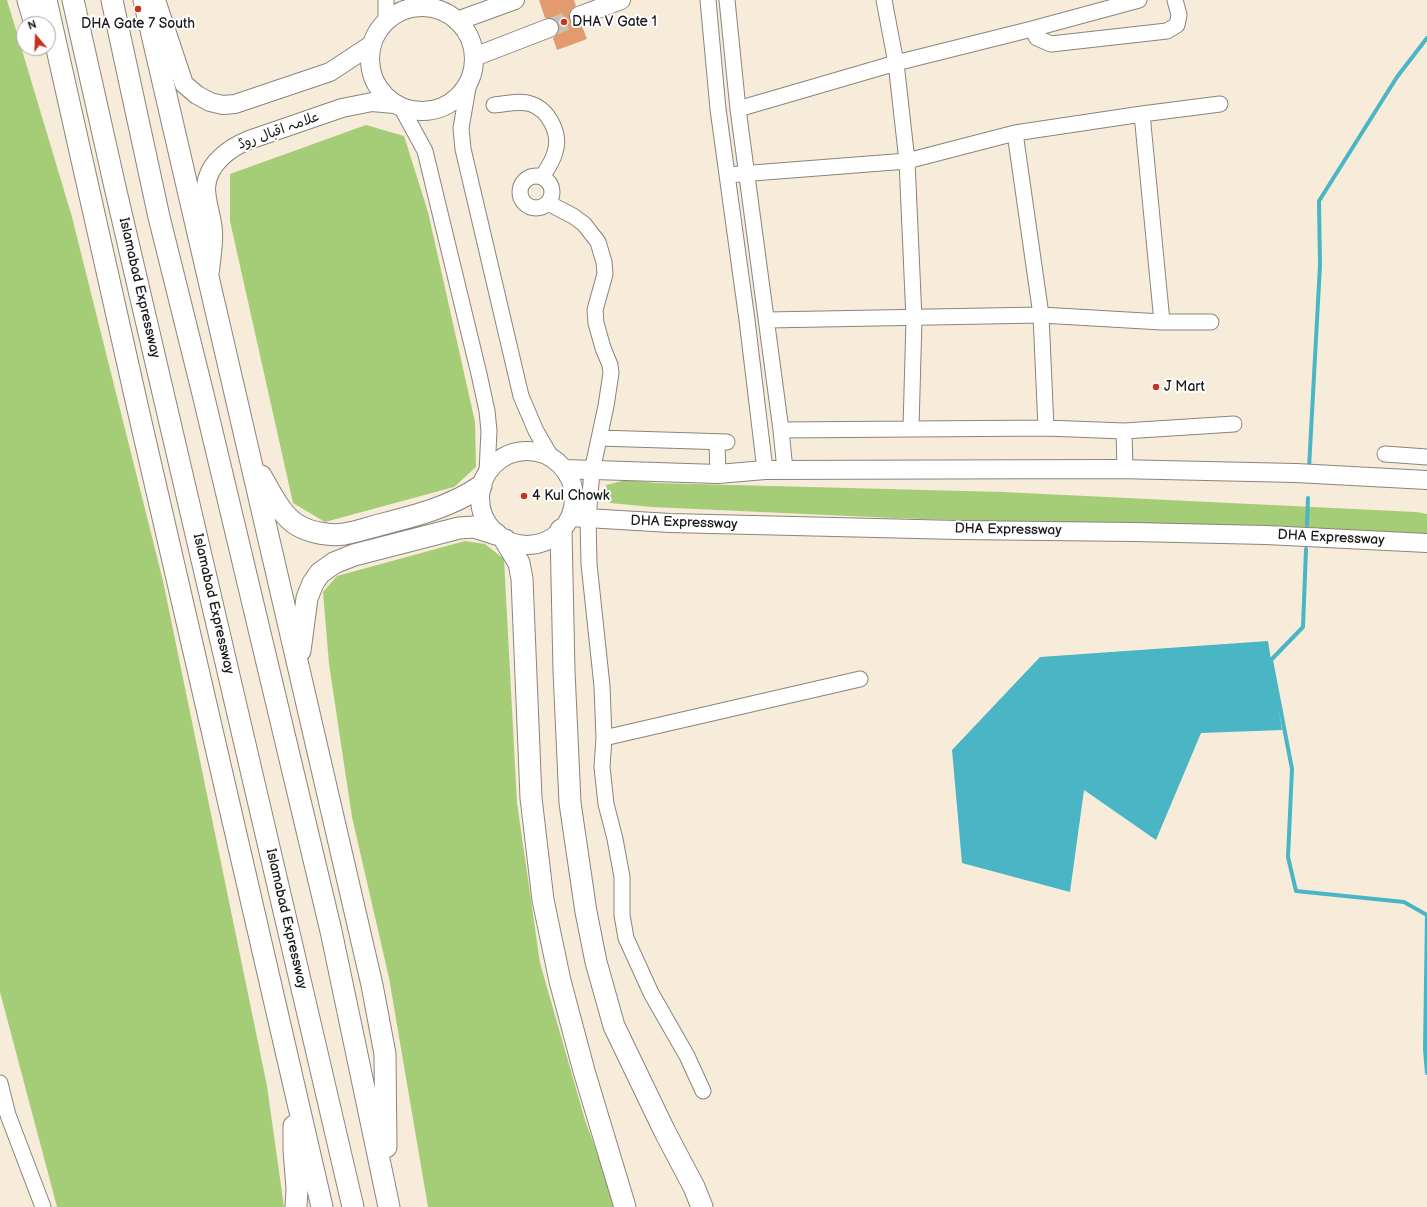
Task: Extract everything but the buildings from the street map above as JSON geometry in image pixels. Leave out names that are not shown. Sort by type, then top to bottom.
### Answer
[{"type":"highway","points":[[28,0],[33,16]]},
{"type":"highway","points":[[46,0],[294,1090],[322,1207]]},
{"type":"highway","name":"Islamabad Expressway","points":[[73,0],[115,187],[353,1207]]},
{"type":"highway","points":[[112,0],[159,217],[205,402],[331,931],[388,1199]]},
{"type":"highway","points":[[144,0],[372,985],[385,1054],[388,1199]]},
{"type":"highway","points":[[44,56],[80,151]]},
{"type":"highway","points":[[249,454],[273,497],[286,515],[299,526],[318,533],[343,534],[416,515],[458,501],[467,496],[484,479]]},
{"type":"highway","points":[[565,523],[564,671],[570,803],[586,912],[596,962],[614,1026],[665,1132],[694,1187],[702,1207]]},
{"type":"highway","points":[[298,665],[307,598],[313,583],[320,573],[334,563],[354,555],[459,528],[474,528],[501,537],[519,563],[522,579],[531,798],[543,900],[560,981],[582,1064],[625,1207]]},
{"type":"highway","points":[[294,1090],[294,1150],[297,1188],[296,1207]]},
{"type":"main road","points":[[156,0],[184,84],[197,95],[210,102],[223,105],[235,104],[330,72],[371,45]]},
{"type":"main road","points":[[457,20],[515,0]]},
{"type":"main road","points":[[579,16],[621,0]]},
{"type":"main road","name":"علامہ اقبال روڈ","points":[[209,281],[214,232],[206,189],[208,176],[222,156],[238,144],[342,108],[372,102],[398,105],[420,111],[440,108],[457,97],[468,82],[472,70],[474,57],[469,36],[457,20],[443,11],[425,4],[404,10],[386,21],[379,28],[371,45],[370,64],[375,83],[380,91],[398,105]]},
{"type":"main road","points":[[474,57],[549,28]]},
{"type":"main road","points":[[521,451],[542,453],[557,463],[569,478],[573,487],[573,507],[565,523],[547,540],[530,545],[513,543],[501,537],[490,528],[482,512],[480,504],[484,479],[502,458],[521,451]]},
{"type":"main road","points":[[557,463],[592,470],[718,474],[765,470],[1125,469],[1309,473],[1427,480]]},
{"type":"main road","name":"DHA Expressway","points":[[565,523],[588,518],[670,524],[1266,535],[1427,543]]},
{"type":"street","points":[[386,0],[386,21]]},
{"type":"street","points":[[708,0],[718,109],[747,320],[765,470]]},
{"type":"street","points":[[727,0],[738,109],[767,320],[785,470]]},
{"type":"street","points":[[884,0],[896,63],[907,161],[914,319],[911,428]]},
{"type":"street","points":[[738,109],[896,63],[1032,29],[1139,0]]},
{"type":"street","points":[[1032,29],[1037,38],[1051,44],[1167,31],[1177,25],[1179,14],[1175,0]]},
{"type":"street","points":[[468,82],[461,128],[463,149],[521,396],[536,431],[557,463]]},
{"type":"street","points":[[494,106],[513,103],[531,104],[544,112],[549,119],[556,135],[556,151],[542,177]]},
{"type":"street","points":[[727,174],[907,161],[1015,133],[1220,104]]},
{"type":"street","points":[[398,105],[425,151],[479,374],[487,410],[489,431],[484,479]]},
{"type":"street","points":[[1142,114],[1162,322]]},
{"type":"street","points":[[1015,133],[1040,315],[1046,428]]},
{"type":"street","points":[[537,176],[542,177],[550,183],[553,193],[548,203],[539,208],[534,208],[524,203],[521,188],[527,179],[537,176]]},
{"type":"street","points":[[548,203],[573,216],[584,224],[598,242],[604,262],[604,274],[595,310],[595,316],[603,348],[612,373],[592,470],[588,518],[589,564],[602,686],[604,738],[602,767],[606,804],[615,839],[622,877],[622,915],[626,938],[651,993],[687,1056],[703,1091]]},
{"type":"street","points":[[767,320],[914,319],[1040,315],[1162,322],[1211,322]]},
{"type":"street","points":[[781,430],[1046,428],[1124,431],[1234,424]]},
{"type":"street","points":[[1124,431],[1125,469]]},
{"type":"street","points":[[599,438],[722,442],[718,474]]},
{"type":"street","points":[[1385,454],[1427,458]]},
{"type":"street","points":[[604,738],[860,679]]},
{"type":"street","points":[[0,1083],[8,1115],[43,1207]]},
{"type":"green space","points":[[0,0],[7,0],[16,30],[16,56],[24,56],[72,217],[163,581],[267,1086],[284,1207],[57,1207],[0,992]]},
{"type":"green space","points":[[366,125],[404,136],[428,212],[475,422],[476,467],[454,487],[325,522],[293,503],[230,221],[230,174]]},
{"type":"green space","points":[[626,480],[656,483],[1003,492],[1416,512],[1427,514],[1427,535],[893,518],[652,507],[610,503],[606,485]]},
{"type":"green space","points":[[465,541],[485,544],[504,559],[517,803],[540,963],[585,1120],[617,1207],[428,1207],[389,978],[352,817],[329,664],[323,592],[337,576]]},
{"type":"water","points":[[1268,641],[1282,730],[1201,733],[1156,840],[1084,790],[1070,892],[962,863],[952,750],[1040,657]]},
{"type":"waterway","points":[[1309,468],[1320,265],[1319,201],[1397,77],[1427,38]]},
{"type":"waterway","points":[[1307,525],[1308,498]]},
{"type":"waterway","points":[[1306,549],[1303,627],[1271,660],[1292,769],[1288,857],[1296,891],[1404,902],[1427,915],[1425,1049],[1427,1073]]},
{"type":"tunnel","points":[[549,28],[579,16]]},
{"type":"place","name":"DHA Gate 7 South","points":[[138,9]]},
{"type":"place","name":"DHA V Gate 1","points":[[564,22]]},
{"type":"place","name":"J Mart","points":[[1156,387]]},
{"type":"place","name":"4 Kul Chowk","points":[[524,496]]}]
